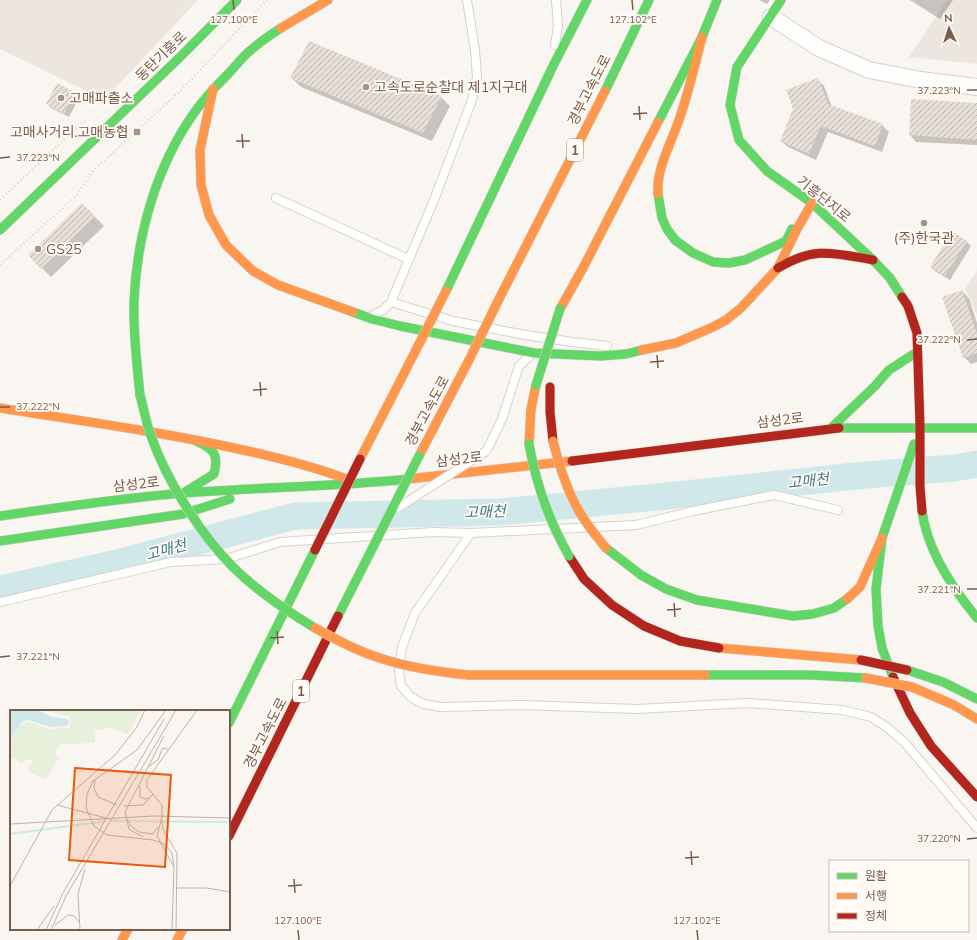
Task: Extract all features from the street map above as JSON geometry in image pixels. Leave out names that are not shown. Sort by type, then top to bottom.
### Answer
[{"type":"main road","name":"동탄기흥로","points":[[0,230],[178,59],[237,0]]},
{"type":"main road","points":[[319,0],[253,48],[213,89],[190,118],[166,162],[147,215],[140,248],[135,294],[134,329],[140,395],[149,429],[174,484],[187,507],[204,533],[232,566],[266,596],[340,642],[371,655],[406,666],[468,675],[803,675],[866,678],[912,687],[940,698],[977,720]]},
{"type":"main road","points":[[299,16],[328,0]]},
{"type":"main road","points":[[230,721],[360,459],[446,291],[586,0]]},
{"type":"main road","name":"경부고속도로","points":[[230,834],[389,514],[470,360],[649,0]]},
{"type":"main road","points":[[717,0],[702,37],[583,268],[548,345],[536,385],[531,410],[529,444],[536,480],[543,504],[552,528],[584,579],[612,605],[644,626],[680,641],[704,646],[861,660],[907,670],[935,678],[960,689],[977,700]]},
{"type":"main road","name":"기흥단지로","points":[[781,0],[737,67],[730,106],[739,140],[773,176],[812,204],[873,260],[890,278],[908,306],[917,333],[920,428]]},
{"type":"main road","points":[[702,37],[680,117],[659,178],[658,192],[662,218],[667,229],[675,240],[693,253],[713,262],[729,263],[745,260],[786,241],[793,226],[812,204]]},
{"type":"main road","points":[[213,89],[200,150],[201,185],[209,215],[226,245],[253,271],[278,285],[363,316],[397,326],[534,353],[601,356],[626,354],[676,343],[726,320],[740,308],[778,268],[797,257],[819,253],[873,260]]},
{"type":"main road","points":[[778,268],[797,229],[812,204]]},
{"type":"main road","points":[[554,366],[565,310]]},
{"type":"main road","points":[[831,428],[872,389],[889,370],[917,352]]},
{"type":"main road","points":[[551,383],[550,412],[553,441],[559,464],[579,510],[606,548],[641,575],[672,591],[696,600],[793,616],[813,614],[834,608],[851,596],[860,587],[882,538],[902,480],[916,451],[920,428]]},
{"type":"main road","points":[[0,408],[228,446],[338,475],[360,484]]},
{"type":"main road","name":"삼성2로","points":[[0,516],[65,506],[183,493],[360,484],[573,461],[831,428],[977,428]]},
{"type":"main road","points":[[183,493],[214,474],[217,463],[216,454],[210,447],[193,440]]},
{"type":"main road","points":[[916,451],[920,480],[922,515],[930,540],[955,588],[977,618]]},
{"type":"main road","points":[[0,541],[183,514],[263,488]]},
{"type":"main road","points":[[890,516],[900,509]]},
{"type":"main road","points":[[912,509],[922,515]]},
{"type":"main road","points":[[882,538],[876,589],[878,626],[882,648],[892,675],[910,713],[931,746],[955,774],[977,796]]},
{"type":"main road","points":[[122,940],[127,930]]},
{"type":"main road","points":[[177,940],[182,930]]},
{"type":"street","points":[[771,17],[819,48],[869,70],[921,80],[977,87]]},
{"type":"lane","points":[[397,326],[391,315],[391,302],[434,200],[472,100],[477,77],[475,50],[467,0]]},
{"type":"lane","points":[[553,66],[558,26],[556,0]]},
{"type":"lane","points":[[276,198],[408,259]]},
{"type":"lane","points":[[391,302],[453,321],[520,334],[572,342],[618,346],[642,345],[660,341],[696,329],[713,319],[741,298],[773,264],[786,241]]},
{"type":"lane","points":[[363,316],[379,313],[391,302]]},
{"type":"lane","points":[[389,514],[485,452],[502,419],[519,366],[534,353]]},
{"type":"lane","points":[[0,602],[171,562],[226,559],[280,542],[433,532],[471,533],[636,525],[693,511],[774,496],[838,510]]},
{"type":"lane","points":[[471,533],[415,613],[402,647],[399,671],[402,686],[411,697],[423,704],[441,707],[520,705],[636,709],[747,703],[842,710],[871,717],[888,728],[905,743],[977,828]]},
{"type":"path","points":[[0,265],[77,195],[93,171],[179,92],[267,0]]},
{"type":"shaded area","points":[[0,0],[198,0],[103,99],[0,49]]},
{"type":"shaded area","points":[[947,0],[977,0],[977,64],[909,57]]},
{"type":"shaded area","points":[[977,271],[977,315],[965,288]]},
{"type":"building","name":"고속도로순찰대 제1지구대","points":[[309,41],[442,96],[423,133],[290,78]]},
{"type":"building","points":[[818,78],[828,104],[883,124],[875,146],[821,126],[809,154],[780,141],[793,109],[786,90]]},
{"type":"building","name":"고매파출소","points":[[57,83],[76,93],[64,114],[46,104]]},
{"type":"building","points":[[911,99],[977,103],[977,140],[909,135]]},
{"type":"building","points":[[82,203],[95,216],[41,269],[28,255]]},
{"type":"building","points":[[952,231],[967,241],[945,276],[930,267]]},
{"type":"building","points":[[962,290],[977,334],[977,353],[963,358],[942,297]]},
{"type":"waterway","name":"고매천","points":[[0,589],[113,564],[295,516],[500,512],[866,475],[954,468],[977,464]]},
{"type":"traffic: fast","points":[[0,230],[178,59],[237,0]]},
{"type":"traffic: fast","points":[[446,291],[553,66],[587,0]]},
{"type":"traffic: fast","points":[[605,91],[649,0]]},
{"type":"traffic: fast","points":[[658,122],[702,37],[717,0]]},
{"type":"traffic: fast","points":[[781,0],[737,67],[730,105],[739,140],[767,171],[812,203],[873,260],[890,278],[902,297]]},
{"type":"traffic: fast","points":[[140,395],[134,325],[136,276],[144,227],[159,179],[181,134],[202,103],[248,53],[281,28]]},
{"type":"traffic: fast","points":[[658,194],[662,218],[667,229],[675,240],[693,253],[713,262],[729,263],[745,260],[786,241],[792,229]]},
{"type":"traffic: fast","points":[[536,385],[560,309]]},
{"type":"traffic: fast","points":[[353,312],[372,319],[400,326],[534,353],[601,356],[626,354],[642,350]]},
{"type":"traffic: fast","points":[[831,428],[875,386],[889,370],[917,352]]},
{"type":"traffic: fast","points":[[140,395],[149,431],[157,453],[185,505],[208,539],[233,567],[252,584],[282,607],[315,628]]},
{"type":"traffic: fast","points":[[839,428],[977,428]]},
{"type":"traffic: fast","points":[[185,492],[214,474],[216,462],[214,453],[196,441]]},
{"type":"traffic: fast","points":[[529,444],[539,488],[549,516],[569,556]]},
{"type":"traffic: fast","points":[[893,677],[882,648],[878,626],[876,589],[882,538],[914,444]]},
{"type":"traffic: fast","points":[[373,547],[419,456]]},
{"type":"traffic: fast","points":[[0,516],[161,495],[352,484],[408,479]]},
{"type":"traffic: fast","points":[[0,541],[183,514],[230,499]]},
{"type":"traffic: fast","points":[[922,511],[929,540],[942,568],[977,618]]},
{"type":"traffic: fast","points":[[338,616],[373,547]]},
{"type":"traffic: fast","points":[[606,548],[641,575],[666,589],[697,600],[793,616],[813,614],[834,608],[847,599]]},
{"type":"traffic: fast","points":[[230,721],[315,550]]},
{"type":"traffic: fast","points":[[907,670],[943,682],[977,699]]},
{"type":"traffic: fast","points":[[705,675],[811,675],[866,678]]},
{"type":"traffic: slow","points":[[281,28],[328,0]]},
{"type":"traffic: slow","points":[[658,194],[659,175],[683,107],[702,37]]},
{"type":"traffic: slow","points":[[213,89],[200,150],[201,185],[209,215],[226,245],[253,271],[278,285],[353,312]]},
{"type":"traffic: slow","points":[[499,299],[605,91]]},
{"type":"traffic: slow","points":[[560,309],[583,268],[658,122]]},
{"type":"traffic: slow","points":[[642,350],[676,343],[713,327],[726,320],[741,308],[778,268],[797,229],[812,203]]},
{"type":"traffic: slow","points":[[416,350],[446,291]]},
{"type":"traffic: slow","points":[[469,360],[499,299]]},
{"type":"traffic: slow","points":[[360,459],[416,350]]},
{"type":"traffic: slow","points":[[419,456],[469,360]]},
{"type":"traffic: slow","points":[[529,444],[531,409],[536,385]]},
{"type":"traffic: slow","points":[[0,408],[122,427],[213,444],[297,463],[349,480]]},
{"type":"traffic: slow","points":[[553,441],[563,477],[574,503],[588,525],[606,548]]},
{"type":"traffic: slow","points":[[408,479],[572,461]]},
{"type":"traffic: slow","points":[[847,599],[860,587],[882,538]]},
{"type":"traffic: slow","points":[[315,628],[357,649],[393,662],[425,669],[468,675]]},
{"type":"traffic: slow","points":[[719,648],[861,660]]},
{"type":"traffic: slow","points":[[468,675],[705,675]]},
{"type":"traffic: slow","points":[[866,678],[912,687]]},
{"type":"traffic: slow","points":[[912,687],[954,705],[977,719]]},
{"type":"traffic: slow","points":[[122,940],[127,930]]},
{"type":"traffic: slow","points":[[177,940],[182,930]]},
{"type":"traffic: jam","points":[[778,268],[803,256],[824,253],[873,260]]},
{"type":"traffic: jam","points":[[902,297],[908,306],[917,333],[920,486],[922,511]]},
{"type":"traffic: jam","points":[[550,387],[550,412],[553,441]]},
{"type":"traffic: jam","points":[[572,461],[839,428]]},
{"type":"traffic: jam","points":[[315,550],[360,459]]},
{"type":"traffic: jam","points":[[569,556],[584,579],[612,605],[644,626],[680,641],[719,648]]},
{"type":"traffic: jam","points":[[230,834],[338,616]]},
{"type":"traffic: jam","points":[[861,660],[907,670]]},
{"type":"traffic: jam","points":[[893,677],[910,713],[931,746],[977,797]]},
{"type":"place","name":"고속도로순찰대 제1지구대","points":[[366,87]]},
{"type":"place","name":"고매파출소","points":[[61,98]]},
{"type":"place","name":"고매사거리.고매농협","points":[[137,132]]},
{"type":"place","name":"(주)한국관","points":[[924,223]]},
{"type":"place","name":"GS25","points":[[38,249]]}]
